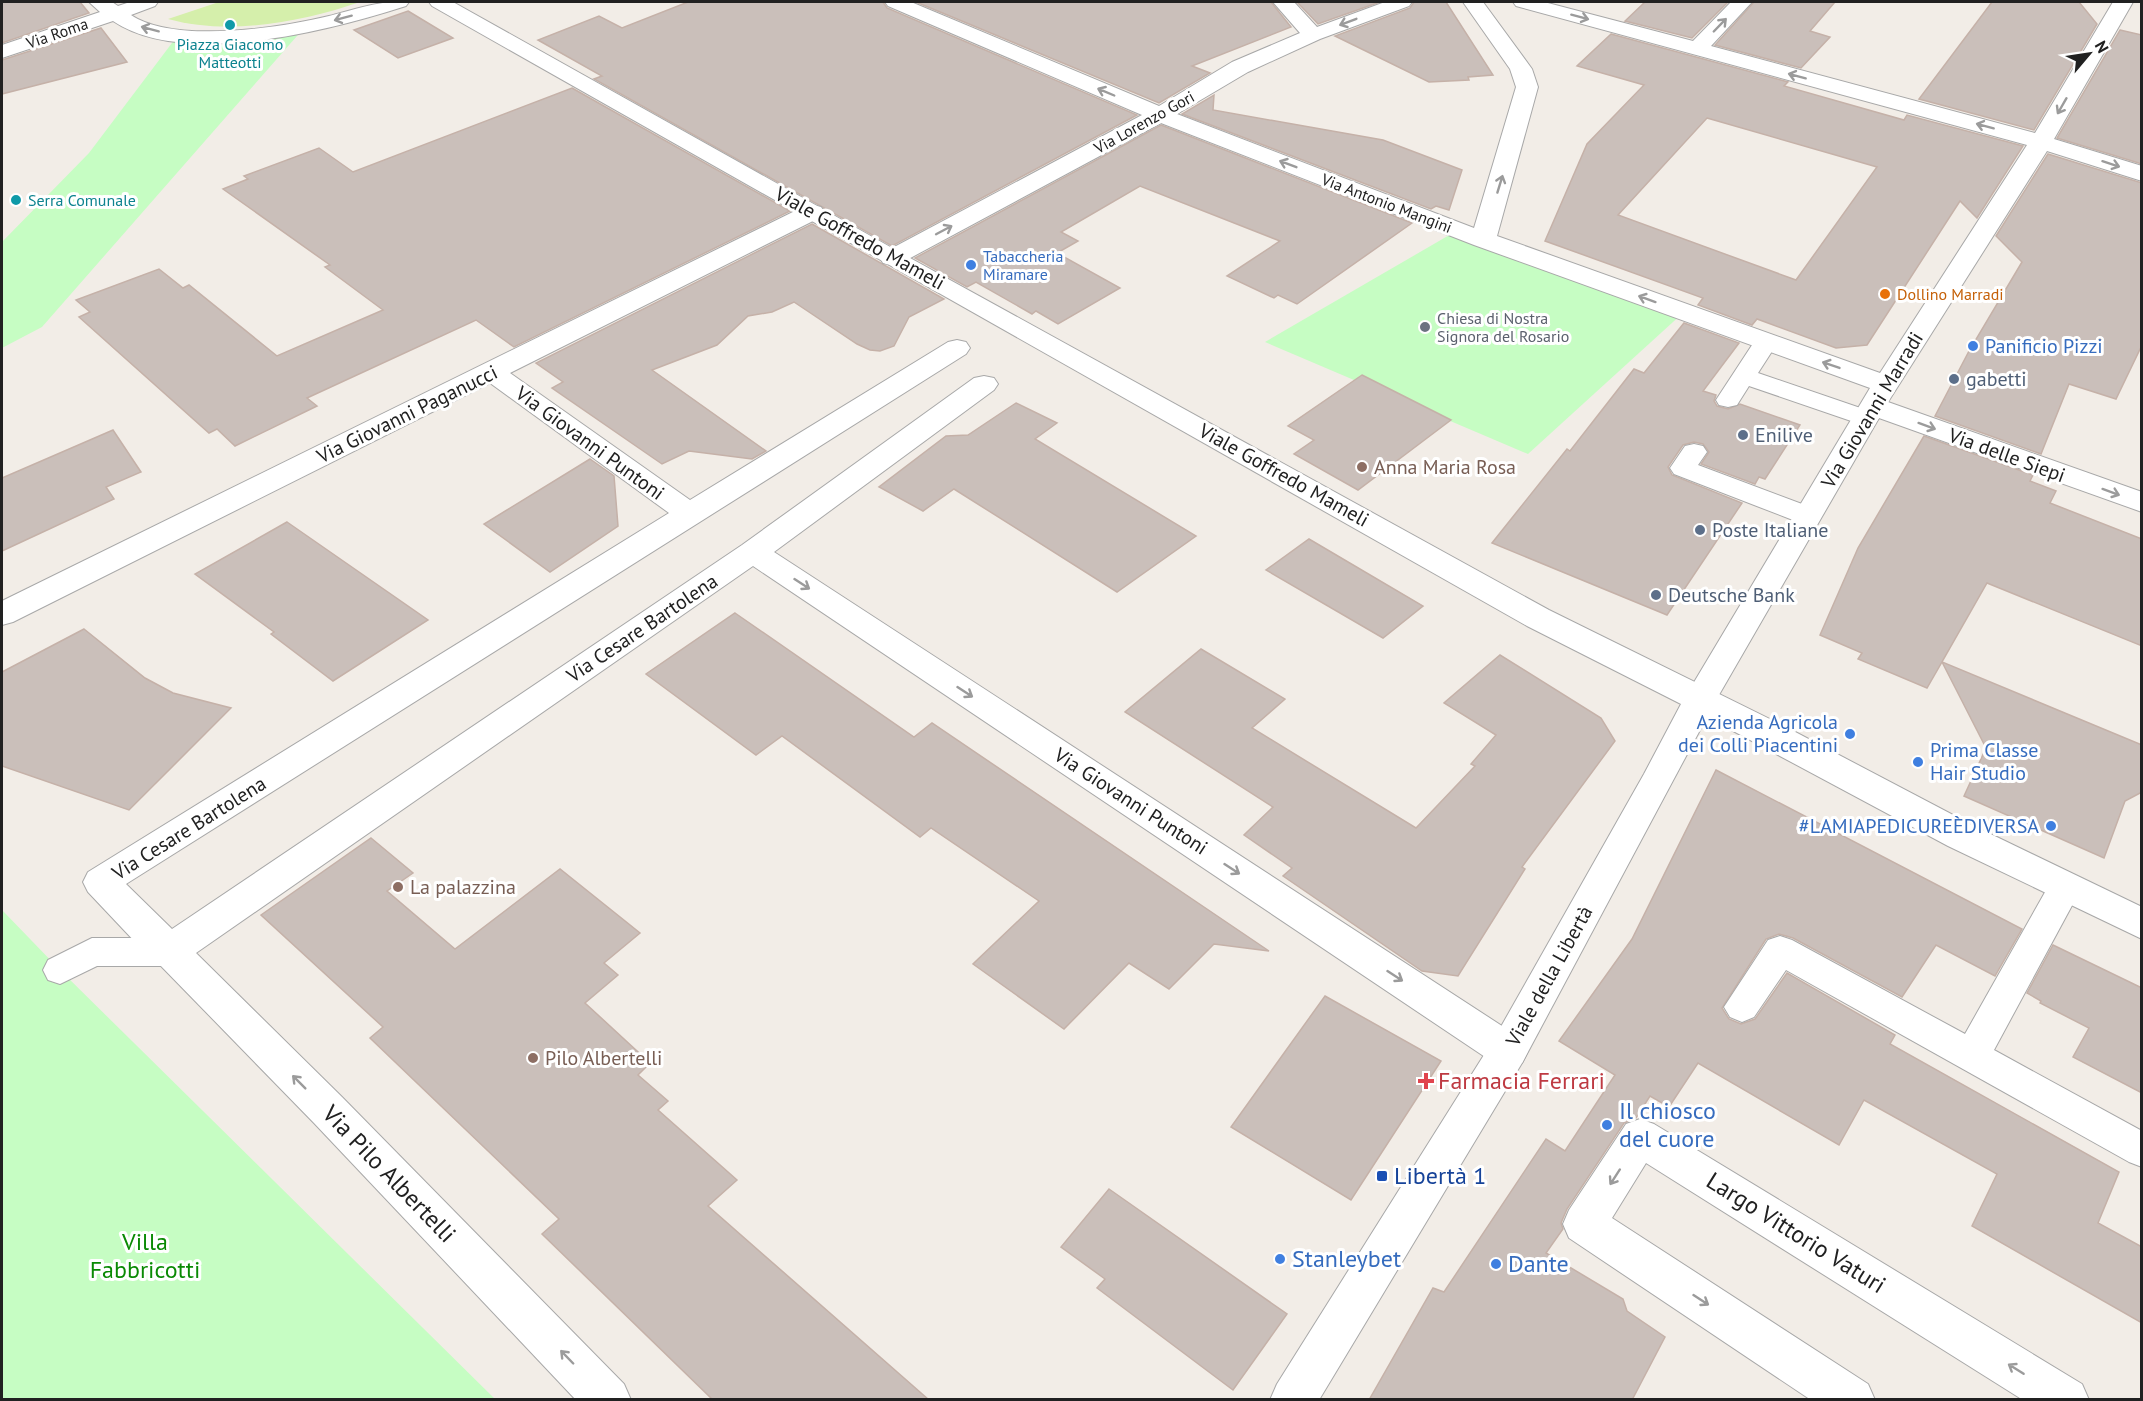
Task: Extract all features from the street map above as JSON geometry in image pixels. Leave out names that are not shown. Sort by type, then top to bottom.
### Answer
[{"type":"street","points":[[106,8],[148,2]]},
{"type":"street","points":[[106,8],[140,26],[178,35],[252,35],[304,28],[399,2]]},
{"type":"street","name":"Viale Goffredo Mameli","points":[[439,2],[892,258],[1538,618],[1700,699],[1961,836],[2142,924]]},
{"type":"street","name":"Via Antonio Mangini","points":[[895,2],[1160,115],[1483,240],[1766,342],[1875,403]]},
{"type":"street","points":[[1283,2],[1313,35]]},
{"type":"street","name":"Via Lorenzo Gori","points":[[892,258],[1160,115],[1240,67],[1313,35],[1402,2]]},
{"type":"street","points":[[1473,2],[1521,69],[1527,87],[1483,240]]},
{"type":"street","points":[[1523,2],[2041,142],[2142,174]]},
{"type":"street","points":[[1697,49],[1742,2]]},
{"type":"street","name":"Via Giovanni Marradi","points":[[1700,699],[1875,403],[2041,142],[2123,2]]},
{"type":"street","name":"Via Roma","points":[[2,52],[106,8]]},
{"type":"street","name":"Via Giovanni Paganucci","points":[[2,614],[812,212]]},
{"type":"street","name":"Via Cesare Bartolena","points":[[957,348],[101,882],[168,952],[753,552],[984,384]]},
{"type":"street","name":"Via Giovanni Puntoni","points":[[492,372],[688,514]]},
{"type":"street","name":"Via delle Siepi","points":[[1875,403],[2142,503]]},
{"type":"street","name":"Via Giovanni Puntoni","points":[[753,552],[1508,1051]]},
{"type":"street","name":"Viale della Libertà","points":[[1293,1400],[1508,1051],[1655,787],[1700,699]]},
{"type":"street","name":"Via Pilo Albertelli","points":[[168,952],[328,1110],[608,1400]]},
{"type":"street","name":"Largo Vittorio Vaturi","points":[[1852,1400],[1584,1224],[1640,1137],[2066,1400]]},
{"type":"lane","points":[[1728,400],[1766,342]]},
{"type":"lane","points":[[1744,376],[1875,403]]},
{"type":"lane","points":[[1694,452],[1683,468],[1808,516]]},
{"type":"lane","points":[[1972,1056],[2065,887]]},
{"type":"lane","points":[[1742,1006],[1780,950],[2142,1150]]},
{"type":"lane","points":[[60,970],[92,952],[168,952]]},
{"type":"green space","points":[[219,2],[360,2],[290,21],[265,24],[216,26],[168,19]]},
{"type":"green space","points":[[304,28],[42,327],[2,348],[2,242],[89,153],[178,35]]},
{"type":"green space","points":[[1458,230],[1684,312],[1528,454],[1265,342]]},
{"type":"green space","name":"Villa Fabbricotti","points":[[2,910],[60,970],[495,1399],[2,1399]]},
{"type":"building","points":[[2,2],[80,2],[89,13],[2,43]]},
{"type":"building","points":[[688,2],[883,2],[887,8],[1137,115],[892,246],[594,79],[602,76],[538,40],[599,16],[622,28]]},
{"type":"building","points":[[916,2],[1271,2],[1291,27],[1192,66],[1210,73],[1159,103]]},
{"type":"building","points":[[1297,2],[1380,2],[1318,24]]},
{"type":"building","points":[[1414,2],[1446,2],[1493,75],[1468,77],[1469,80],[1429,82],[1335,36],[1410,8]]},
{"type":"building","points":[[1645,2],[1728,2],[1692,38],[1625,21]]},
{"type":"building","points":[[1754,2],[1835,2],[1810,31],[1830,37],[1801,68],[1715,45]]},
{"type":"building","points":[[1992,2],[2079,2],[2097,24],[2034,130],[1919,99]]},
{"type":"building","points":[[408,11],[453,38],[398,58],[354,30]]},
{"type":"building","points":[[101,28],[127,62],[2,94],[2,60]]},
{"type":"building","points":[[2120,30],[2142,35],[2142,164],[2057,138]]},
{"type":"building","points":[[1611,34],[1788,82],[1784,86],[1904,120],[1907,115],[2023,146],[1977,218],[1960,201],[1867,345],[1836,348],[1757,319],[1752,325],[1698,305],[1703,298],[1545,241],[1587,144],[1644,85],[1577,66]],"holes":[[[1707,118],[1877,167],[1796,280],[1618,215]]]},
{"type":"building","points":[[572,88],[790,211],[514,347],[476,320],[307,398],[317,406],[235,446],[217,429],[209,433],[79,317],[90,312],[76,300],[159,269],[183,288],[189,285],[277,356],[383,310],[325,267],[330,265],[223,189],[248,179],[244,176],[319,148],[353,172]]},
{"type":"building","points":[[1214,95],[1213,110],[1383,140],[1462,170],[1449,210],[1436,206],[1431,209],[1182,114]]},
{"type":"building","points":[[1161,125],[1412,223],[1297,304],[1278,295],[1274,298],[1227,276],[1280,241],[1140,186],[1061,232],[1078,241],[1057,253],[1120,288],[1058,324],[1036,311],[1032,314],[976,282],[967,287],[915,258]]},
{"type":"building","points":[[2048,154],[2142,183],[2142,345],[2116,399],[2069,384],[2041,454],[1935,416],[1969,351],[2022,262],[1996,236]]},
{"type":"building","points":[[812,224],[944,299],[909,317],[894,346],[880,351],[870,350],[857,344],[794,302],[772,312],[748,316],[717,345],[652,370],[766,451],[752,459],[689,451],[662,464],[552,388],[563,382],[536,363]]},
{"type":"building","points":[[1684,323],[1739,343],[1703,391],[1716,395],[1714,401],[1717,406],[1728,409],[1740,404],[1800,425],[1765,479],[1759,477],[1755,484],[1701,464],[1709,452],[1703,444],[1694,442],[1683,445],[1668,467],[1672,475],[1742,503],[1667,615],[1492,543],[1567,449],[1570,451],[1634,369],[1644,373]]},
{"type":"building","points":[[1362,375],[1451,420],[1358,490],[1294,454],[1314,440],[1288,426]]},
{"type":"building","points":[[1016,403],[1057,423],[1035,439],[1196,536],[1117,592],[954,489],[923,511],[879,487],[946,436],[968,435]]},
{"type":"building","points":[[113,430],[141,472],[106,487],[114,499],[2,551],[2,478]]},
{"type":"building","points":[[1924,436],[2033,475],[2030,481],[2056,491],[2050,503],[2142,539],[2142,646],[1987,583],[1927,688],[1858,659],[1862,653],[1820,635],[1858,548]]},
{"type":"building","points":[[590,459],[614,476],[618,526],[550,572],[484,524]]},
{"type":"building","points":[[287,522],[428,620],[333,681],[271,634],[274,632],[195,574]]},
{"type":"building","points":[[1309,539],[1423,606],[1383,638],[1266,570]]},
{"type":"building","points":[[735,613],[914,737],[932,723],[1269,951],[1214,944],[1169,989],[1129,963],[1064,1029],[973,964],[1039,901],[931,828],[920,837],[782,736],[756,755],[646,674]]},
{"type":"building","points":[[84,629],[145,678],[173,693],[231,708],[129,810],[2,766],[2,672]]},
{"type":"building","points":[[1201,649],[1285,699],[1252,728],[1416,828],[1475,766],[1471,764],[1496,735],[1444,703],[1500,655],[1601,718],[1615,741],[1522,867],[1525,869],[1458,976],[1422,971],[1283,876],[1292,868],[1244,835],[1273,807],[1125,712]]},
{"type":"building","points":[[1942,662],[2142,745],[2142,792],[2125,801],[2104,858],[1964,796],[1986,748]]},
{"type":"building","points":[[1716,770],[2022,929],[1995,976],[1936,945],[1902,997],[1793,938],[1779,934],[1766,939],[1722,1008],[1729,1019],[1741,1024],[1755,1019],[1787,973],[1895,1035],[1890,1044],[2119,1172],[2098,1223],[2142,1247],[2142,1323],[1972,1226],[1997,1174],[1864,1100],[1839,1145],[1698,1063],[1669,1107],[1650,1096],[1636,1118],[1624,1123],[1567,1209],[1561,1223],[1563,1229],[1546,1253],[1623,1299],[1627,1311],[1665,1337],[1632,1400],[1369,1400],[1433,1288],[1444,1292],[1546,1139],[1565,1151],[1615,1075],[1559,1041],[1632,939]]},
{"type":"building","points":[[371,838],[413,873],[387,891],[455,949],[560,869],[640,933],[604,963],[618,975],[585,1003],[650,1063],[638,1075],[668,1101],[658,1110],[737,1180],[708,1206],[929,1400],[713,1400],[542,1234],[559,1219],[370,1038],[383,1027],[261,915]]},
{"type":"building","points":[[2053,945],[2142,988],[2142,1093],[2073,1057],[2089,1028],[2040,1003],[2041,1001],[2027,993]]},
{"type":"building","points":[[1325,996],[1441,1061],[1351,1200],[1231,1127]]},
{"type":"building","points":[[1109,1189],[1287,1314],[1233,1390],[1097,1288],[1105,1279],[1061,1247]]},
{"type":"place","name":"Piazza Giacomo Matteotti","points":[[230,25]]},
{"type":"place","name":"Serra Comunale","points":[[16,200]]},
{"type":"place","name":"Tabaccheria Miramare","points":[[971,265]]},
{"type":"place","name":"Dollino Marradi","points":[[1885,294]]},
{"type":"place","name":"Chiesa di Nostra Signora del Rosario","points":[[1425,327]]},
{"type":"place","name":"Panificio Pizzi","points":[[1973,346]]},
{"type":"place","name":"gabetti","points":[[1954,379]]},
{"type":"place","name":"Enilive","points":[[1743,435]]},
{"type":"place","name":"Anna Maria Rosa","points":[[1362,467]]},
{"type":"place","name":"Poste Italiane","points":[[1700,530]]},
{"type":"place","name":"Deutsche Bank","points":[[1656,595]]},
{"type":"place","name":"Azienda Agricola dei Colli Piacentini","points":[[1850,734]]},
{"type":"place","name":"Prima Classe Hair Studio","points":[[1918,762]]},
{"type":"place","name":"#LAMIAPEDICUREÈDIVERSA","points":[[2051,826]]},
{"type":"place","name":"La palazzina","points":[[398,887]]},
{"type":"place","name":"Pilo Albertelli","points":[[533,1058]]},
{"type":"place","name":"Farmacia Ferrari","points":[[1426,1081]]},
{"type":"place","name":"Il chiosco del cuore","points":[[1607,1125]]},
{"type":"place","name":"Libertà 1","points":[[1382,1176]]},
{"type":"place","name":"Stanleybet","points":[[1280,1259]]},
{"type":"place","name":"Dante","points":[[1496,1264]]}]
